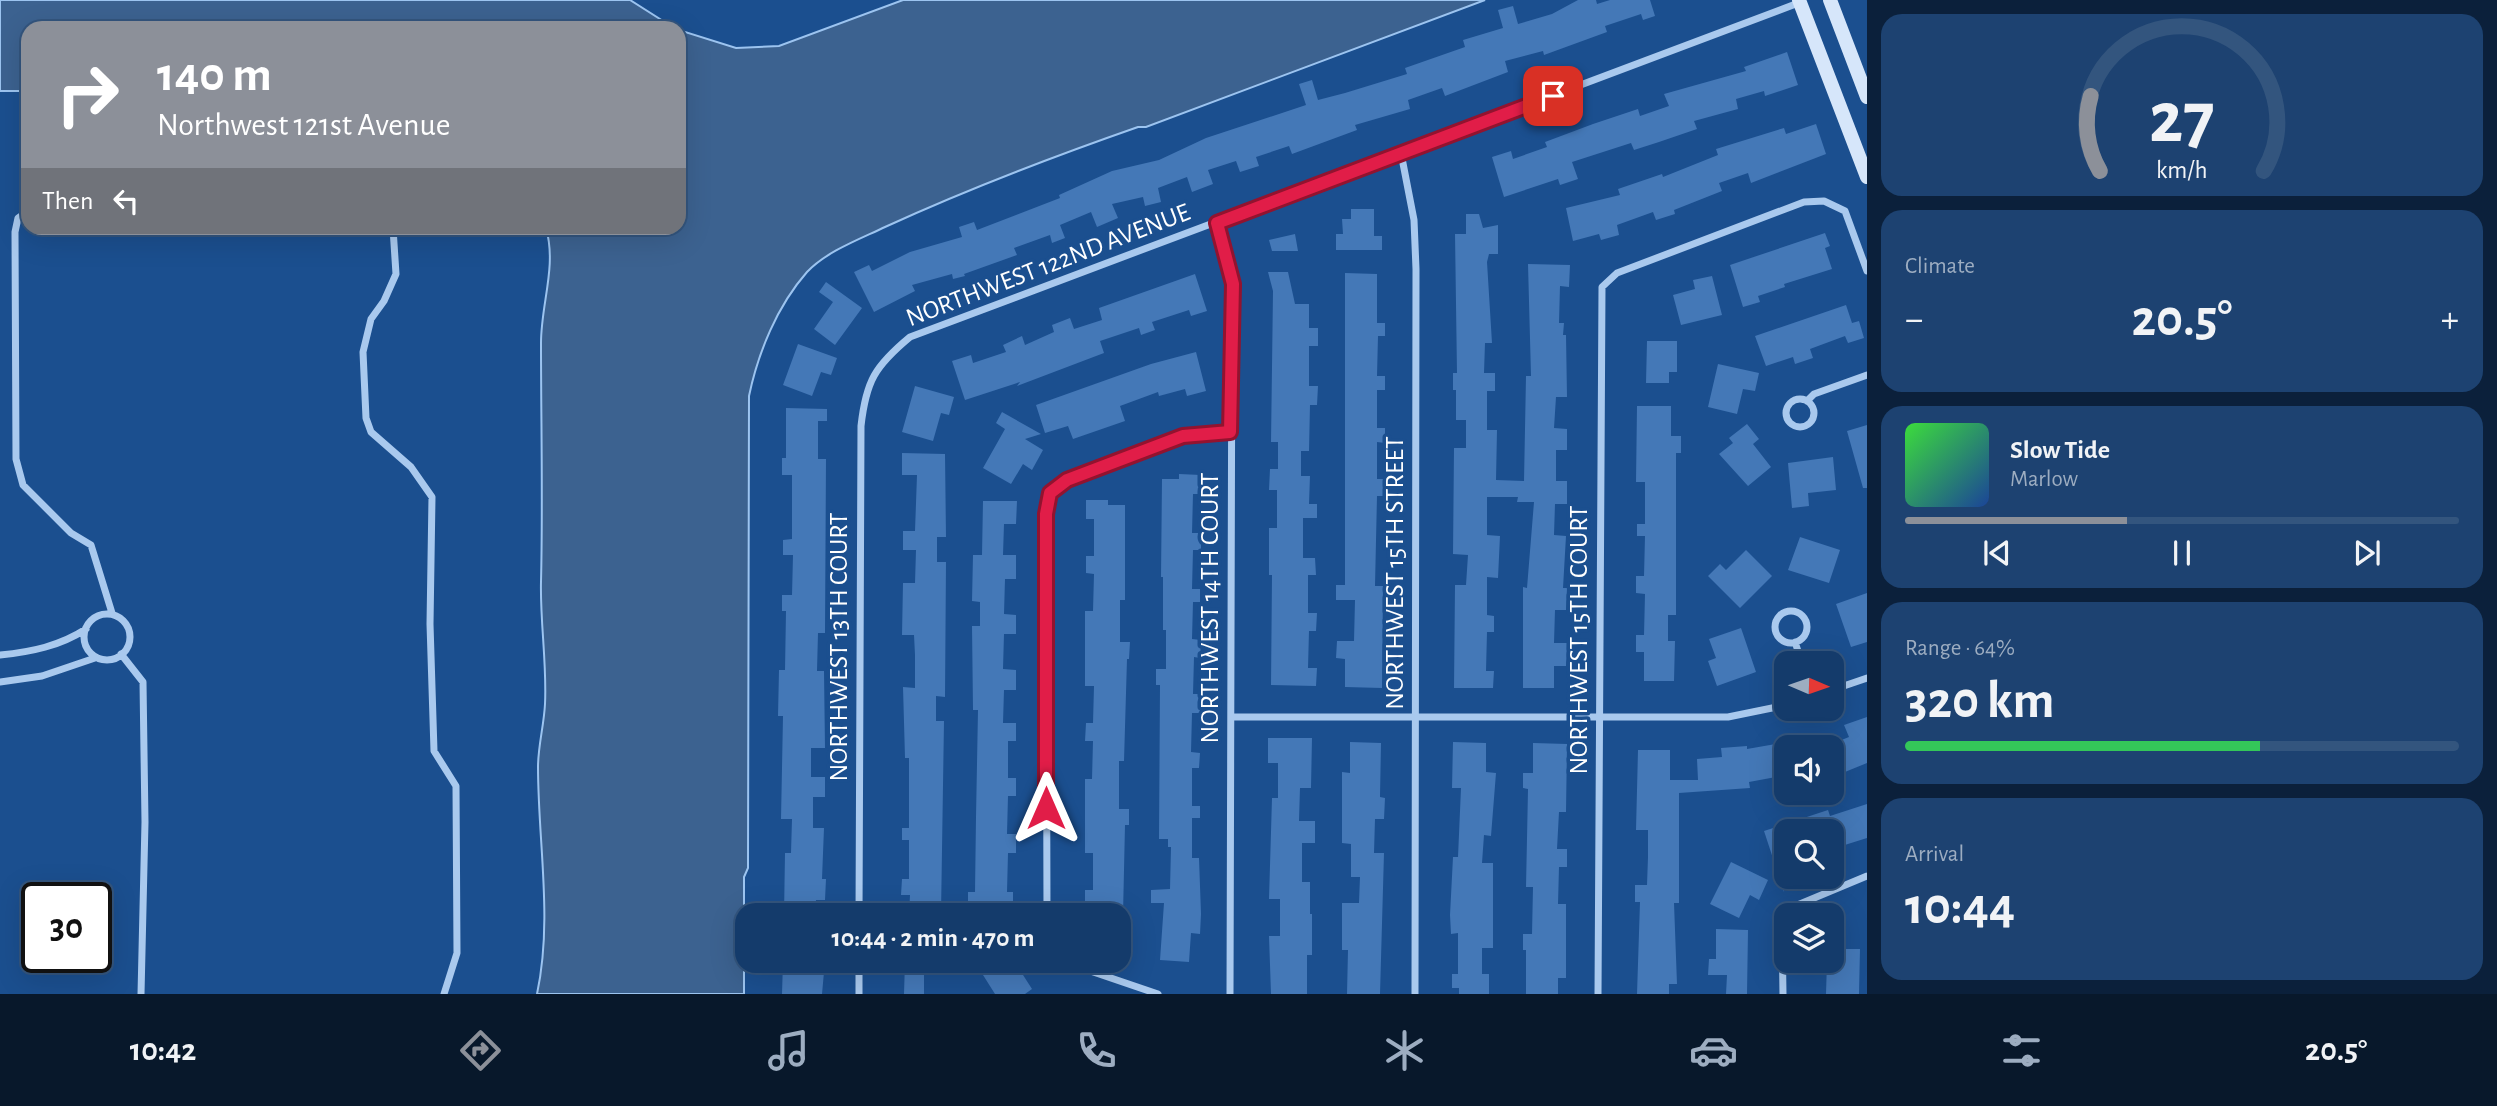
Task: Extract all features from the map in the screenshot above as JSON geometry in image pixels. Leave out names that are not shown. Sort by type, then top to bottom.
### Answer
[{"type":"street","points":[[1830,0],[1867,97]]},
{"type":"street","points":[[1801,1],[1867,177]]},
{"type":"street","name":"NORTHWEST 122ND AVENUE","points":[[869,380],[884,359],[910,337],[1801,1]]},
{"type":"street","name":"NORTHWEST 15TH STREET","points":[[1401,153],[1414,220],[1416,269],[1415,994]]},
{"type":"street","name":"NORTHWEST 15TH COURT","points":[[1598,994],[1602,287],[1617,273],[1804,202],[1824,201],[1845,211],[1867,271]]},
{"type":"street","points":[[0,682],[42,676],[95,658],[105,660],[121,654],[130,642],[130,631],[112,613],[91,545],[71,533],[23,485],[16,459],[15,232],[21,216]]},
{"type":"street","name":"NORTHWEST 14TH COURT","points":[[1217,223],[1233,284],[1230,432],[1230,994]]},
{"type":"street","points":[[394,235],[396,274],[384,301],[371,319],[363,352],[366,418],[371,432],[411,467],[432,497],[430,624],[434,751],[456,786],[457,953],[444,994]]},
{"type":"street","points":[[1807,401],[1814,394],[1867,375]]},
{"type":"street","name":"NORTHWEST 13TH COURT","points":[[859,903],[861,426],[869,380]]},
{"type":"street","points":[[1047,903],[1046,514],[1050,493],[1067,480],[1183,436],[1230,432]]},
{"type":"street","points":[[0,655],[33,652],[69,640],[86,629],[102,612],[112,613]]},
{"type":"street","points":[[1787,612],[1798,613],[1806,624],[1803,637],[1795,642],[1781,640],[1776,631],[1777,620],[1787,612]]},
{"type":"street","points":[[86,629],[87,645],[95,658]]},
{"type":"street","points":[[1795,642],[1798,651]]},
{"type":"street","points":[[121,654],[143,682],[145,822],[141,994]]},
{"type":"street","points":[[1844,686],[1867,678]]},
{"type":"street","points":[[1232,717],[1728,717],[1774,708]]},
{"type":"street","points":[[1802,903],[1867,876]]},
{"type":"street","points":[[859,973],[859,994]]},
{"type":"street","points":[[1096,973],[1158,994]]},
{"type":"street","points":[[1783,994],[1784,973]]},
{"type":"water","points":[[0,0],[630,0],[663,21],[21,21],[21,91],[0,91]]},
{"type":"water","points":[[903,0],[1485,0],[979,187],[844,246],[807,272],[796,285],[770,331],[749,396],[748,868],[744,877],[744,903],[735,903],[735,973],[744,973],[744,994],[537,994],[544,938],[538,767],[545,689],[541,597],[541,343],[550,257],[548,235],[686,235],[686,32],[736,48],[779,46]]},
{"type":"building","points":[[1578,0],[1596,0],[1597,4],[1610,0],[1650,0],[1655,16],[1643,20],[1641,14],[1605,26],[1607,32],[1544,55],[1543,51],[1505,61],[1508,72],[1445,96],[1442,88],[1408,100],[1410,109],[1355,125],[1357,130],[1292,154],[1289,146],[1256,157],[1259,166],[1240,172],[1236,161],[1208,170],[1213,184],[1192,192],[1187,177],[1158,188],[1161,202],[1145,206],[1143,197],[1112,204],[1118,218],[1097,227],[1091,212],[1060,225],[1065,238],[1052,243],[1050,235],[1014,248],[1017,255],[964,274],[965,276],[953,279],[952,274],[912,285],[915,291],[874,312],[854,272],[869,265],[872,271],[910,252],[962,237],[959,227],[974,222],[977,230],[1060,198],[1059,195],[1112,171],[1159,160],[1206,138],[1306,105],[1299,84],[1312,80],[1318,100],[1345,93],[1407,74],[1405,68],[1465,47],[1463,40],[1503,28],[1498,10],[1513,6],[1518,24],[1552,14]]},
{"type":"building","points":[[1787,52],[1798,85],[1765,96],[1764,91],[1736,99],[1738,109],[1694,121],[1697,129],[1659,142],[1634,150],[1631,143],[1572,162],[1578,179],[1560,185],[1558,179],[1504,197],[1492,157],[1511,151],[1513,159],[1547,147],[1545,142],[1593,124],[1638,109],[1640,116],[1669,106],[1664,94],[1746,71],[1744,67]]},
{"type":"building","points":[[1816,124],[1826,154],[1751,183],[1748,173],[1719,183],[1722,191],[1674,210],[1675,214],[1656,220],[1653,212],[1617,225],[1619,235],[1601,240],[1599,234],[1573,241],[1566,208],[1620,195],[1618,189],[1662,174],[1663,177],[1718,155],[1716,149],[1784,128],[1786,134]]},
{"type":"building","points":[[1351,209],[1374,209],[1374,236],[1382,236],[1382,250],[1336,250],[1336,234],[1343,234],[1342,219],[1351,219]]},
{"type":"building","points":[[1466,214],[1479,214],[1483,228],[1498,225],[1498,254],[1489,254],[1487,262],[1492,343],[1485,343],[1484,373],[1495,373],[1495,391],[1487,391],[1487,430],[1497,430],[1496,480],[1524,481],[1526,376],[1531,376],[1528,264],[1570,265],[1569,287],[1560,286],[1559,323],[1564,323],[1563,335],[1566,335],[1567,397],[1556,397],[1554,428],[1567,429],[1567,450],[1556,450],[1556,481],[1567,481],[1567,504],[1555,504],[1554,535],[1566,536],[1563,588],[1567,588],[1566,610],[1555,610],[1554,643],[1567,643],[1566,666],[1554,666],[1554,688],[1523,688],[1523,587],[1527,588],[1534,502],[1517,502],[1518,497],[1487,497],[1487,535],[1500,536],[1498,578],[1487,577],[1487,615],[1494,616],[1494,632],[1487,632],[1486,671],[1494,671],[1493,688],[1454,688],[1455,585],[1466,585],[1468,555],[1453,554],[1454,448],[1466,448],[1466,420],[1456,420],[1456,390],[1453,390],[1453,373],[1457,373],[1455,234],[1466,234]]},
{"type":"building","points":[[1825,233],[1830,246],[1825,248],[1832,269],[1784,284],[1785,287],[1758,296],[1760,302],[1743,307],[1730,265]]},
{"type":"building","points":[[1295,234],[1298,251],[1272,251],[1269,240]]},
{"type":"building","points":[[1268,272],[1288,272],[1295,304],[1309,304],[1309,328],[1318,328],[1318,346],[1309,346],[1309,386],[1318,386],[1317,405],[1310,405],[1309,451],[1301,451],[1301,476],[1310,476],[1309,504],[1317,504],[1317,518],[1303,518],[1303,558],[1315,558],[1316,575],[1308,575],[1308,613],[1317,613],[1316,631],[1309,631],[1308,668],[1317,668],[1316,686],[1271,685],[1272,575],[1269,575],[1269,528],[1277,528],[1277,490],[1269,490],[1270,469],[1278,469],[1278,442],[1271,442],[1273,291]]},
{"type":"building","points":[[1345,273],[1377,274],[1377,323],[1385,323],[1385,336],[1378,336],[1377,376],[1385,376],[1385,390],[1377,390],[1377,428],[1385,428],[1385,443],[1377,442],[1377,479],[1383,479],[1383,496],[1377,496],[1375,586],[1383,586],[1382,688],[1345,687],[1345,659],[1336,658],[1337,641],[1354,641],[1355,600],[1336,600],[1336,585],[1345,585]]},
{"type":"building","points":[[1195,274],[1207,311],[1191,316],[1189,310],[1152,322],[1155,330],[1141,335],[1139,328],[1100,341],[1104,353],[1017,386],[1020,382],[965,400],[952,361],[971,355],[973,363],[1006,352],[1003,345],[1022,336],[1025,345],[1054,332],[1052,325],[1070,318],[1074,329],[1102,320],[1099,308]]},
{"type":"building","points":[[1712,276],[1722,315],[1681,325],[1673,295],[1695,289],[1693,280]]},
{"type":"building","points":[[826,282],[862,308],[835,345],[814,329],[833,302],[819,292]]},
{"type":"building","points":[[1846,305],[1852,323],[1859,321],[1864,338],[1848,343],[1845,336],[1810,349],[1813,358],[1795,364],[1793,357],[1766,366],[1755,336]]},
{"type":"building","points":[[1647,341],[1677,341],[1677,372],[1669,372],[1669,383],[1646,383]]},
{"type":"building","points":[[798,344],[837,358],[831,375],[821,372],[812,396],[783,385]]},
{"type":"building","points":[[1196,352],[1206,391],[1187,396],[1185,389],[1159,396],[1158,392],[1120,406],[1125,421],[1073,439],[1068,426],[1045,433],[1036,405],[1151,364]]},
{"type":"building","points":[[1718,364],[1759,373],[1755,391],[1743,389],[1737,414],[1708,407]]},
{"type":"building","points":[[915,386],[954,397],[949,415],[941,413],[933,441],[902,432]]},
{"type":"building","points":[[1637,406],[1671,406],[1671,436],[1681,436],[1681,453],[1676,453],[1676,615],[1668,615],[1668,641],[1675,641],[1674,681],[1644,681],[1644,652],[1636,652],[1636,635],[1644,635],[1645,594],[1636,593],[1636,576],[1644,576],[1645,536],[1637,536],[1637,524],[1645,524],[1645,482],[1636,482]]},
{"type":"building","points":[[786,408],[827,409],[827,421],[818,421],[818,459],[826,459],[825,633],[818,633],[817,671],[824,671],[825,748],[811,748],[811,777],[825,777],[825,797],[813,797],[813,828],[824,828],[822,879],[826,879],[825,900],[816,900],[816,903],[784,903],[785,853],[791,853],[792,819],[781,819],[783,716],[778,716],[779,670],[785,670],[786,611],[782,611],[782,595],[792,595],[793,555],[783,555],[783,540],[792,539],[792,475],[782,475],[782,458],[786,458]]},
{"type":"building","points":[[1002,412],[1041,434],[1025,439],[1043,450],[1032,470],[1023,464],[1011,484],[983,468],[1005,429],[996,423]]},
{"type":"building","points":[[1747,424],[1759,439],[1753,444],[1771,467],[1748,486],[1719,454],[1733,443],[1729,438]]},
{"type":"building","points":[[1867,425],[1867,488],[1863,488],[1847,431]]},
{"type":"building","points":[[902,453],[945,454],[946,537],[937,537],[937,562],[946,562],[945,697],[936,696],[936,721],[944,721],[941,903],[910,903],[910,895],[901,895],[902,879],[909,879],[909,840],[902,840],[902,828],[909,828],[909,758],[905,758],[903,687],[915,688],[914,635],[902,635],[903,583],[915,583],[916,550],[903,550],[903,531],[915,531],[917,475],[902,475]]},
{"type":"building","points":[[1833,457],[1836,490],[1808,493],[1809,506],[1792,508],[1788,463]]},
{"type":"building","points":[[1179,474],[1201,475],[1201,494],[1193,494],[1192,533],[1201,533],[1201,550],[1193,550],[1192,589],[1200,589],[1200,602],[1193,602],[1192,639],[1201,640],[1200,658],[1194,657],[1193,694],[1200,694],[1200,713],[1192,713],[1191,752],[1200,753],[1199,768],[1192,768],[1192,806],[1200,806],[1200,818],[1192,818],[1192,858],[1199,858],[1201,914],[1200,934],[1191,933],[1189,962],[1160,960],[1164,903],[1151,903],[1151,890],[1170,889],[1171,847],[1168,847],[1168,839],[1159,839],[1160,685],[1156,685],[1156,669],[1166,669],[1166,630],[1163,630],[1161,577],[1162,479],[1179,479]]},
{"type":"building","points":[[1086,500],[1108,500],[1108,505],[1125,505],[1125,600],[1120,600],[1120,642],[1130,642],[1127,659],[1124,761],[1119,761],[1119,809],[1129,809],[1129,825],[1125,825],[1123,903],[1085,903],[1085,890],[1093,890],[1093,853],[1085,853],[1085,779],[1092,779],[1093,741],[1085,741],[1086,723],[1093,723],[1094,686],[1085,686],[1085,611],[1093,611],[1094,574],[1086,573],[1086,556],[1094,556],[1094,519],[1086,519]]},
{"type":"building","points":[[983,501],[1017,501],[1016,524],[1004,524],[1003,555],[1016,555],[1016,579],[1005,579],[1004,614],[1016,615],[1016,634],[1004,634],[1003,669],[1016,670],[1016,690],[1004,690],[1003,723],[1016,723],[1016,741],[1008,741],[1008,778],[1016,778],[1016,796],[1008,796],[1007,834],[1016,834],[1016,853],[1008,853],[1007,892],[1013,892],[1013,903],[968,903],[968,892],[975,892],[978,710],[973,710],[972,626],[980,626],[980,602],[972,601],[973,555],[982,555]]},
{"type":"building","points":[[1800,537],[1840,550],[1829,583],[1788,570]]},
{"type":"building","points":[[1746,550],[1772,576],[1740,608],[1708,576],[1720,564],[1726,570]]},
{"type":"building","points":[[1867,593],[1867,642],[1851,647],[1836,604]]},
{"type":"building","points":[[1741,628],[1756,672],[1717,686],[1708,661],[1716,658],[1709,639]]},
{"type":"building","points":[[1867,717],[1867,763],[1844,772],[1844,739],[1849,737],[1844,725]]},
{"type":"building","points":[[1268,738],[1312,738],[1311,788],[1300,788],[1299,821],[1315,821],[1315,843],[1302,843],[1302,882],[1310,882],[1312,914],[1312,955],[1307,955],[1307,994],[1271,994],[1269,936],[1280,936],[1280,899],[1269,899],[1272,798],[1278,798],[1278,763],[1268,763]]},
{"type":"building","points":[[1350,742],[1381,743],[1380,797],[1385,798],[1384,819],[1375,819],[1374,853],[1384,853],[1380,994],[1347,994],[1348,950],[1342,950],[1342,903],[1359,903],[1360,877],[1351,877],[1351,844],[1342,843],[1342,772],[1350,773]]},
{"type":"building","points":[[1453,742],[1486,743],[1486,772],[1496,773],[1491,836],[1484,835],[1482,863],[1493,863],[1493,948],[1482,948],[1482,974],[1489,974],[1489,994],[1459,994],[1459,988],[1452,988],[1452,974],[1458,974],[1458,933],[1451,934],[1450,915],[1453,857],[1458,857],[1461,788],[1452,788]]},
{"type":"building","points":[[1533,743],[1567,744],[1566,812],[1559,812],[1557,849],[1567,849],[1567,867],[1559,867],[1558,904],[1566,904],[1566,978],[1558,978],[1558,994],[1526,994],[1526,950],[1523,950],[1523,934],[1532,934],[1533,887],[1526,887],[1528,789],[1523,788],[1523,773],[1533,773]]},
{"type":"building","points":[[1774,744],[1774,777],[1749,782],[1750,788],[1679,793],[1679,903],[1674,903],[1677,984],[1669,984],[1669,994],[1637,994],[1640,902],[1635,902],[1635,885],[1647,885],[1648,857],[1648,830],[1636,830],[1638,750],[1670,750],[1670,780],[1698,780],[1697,759],[1722,757],[1721,748],[1747,746],[1747,749]]},
{"type":"building","points":[[1867,804],[1867,838],[1844,845],[1844,819],[1801,819],[1828,810],[1830,816]]},
{"type":"building","points":[[1774,828],[1774,862],[1764,831]]},
{"type":"building","points":[[1731,862],[1768,880],[1759,900],[1750,895],[1739,918],[1710,904]]},
{"type":"building","points":[[1716,929],[1748,930],[1747,994],[1726,994],[1727,975],[1708,975],[1709,959],[1716,959]]},
{"type":"building","points":[[1844,949],[1860,949],[1859,994],[1826,994],[1827,973],[1844,973]]},
{"type":"building","points":[[783,973],[824,973],[822,994],[782,994]]},
{"type":"building","points":[[905,973],[924,973],[924,994],[904,994]]},
{"type":"building","points":[[1022,973],[1032,989],[1025,994],[995,994],[983,975]]},
{"type":"route","points":[[1046,808],[1046,514],[1050,493],[1067,480],[1183,436],[1230,432],[1233,284],[1217,223],[1553,96]]}]
